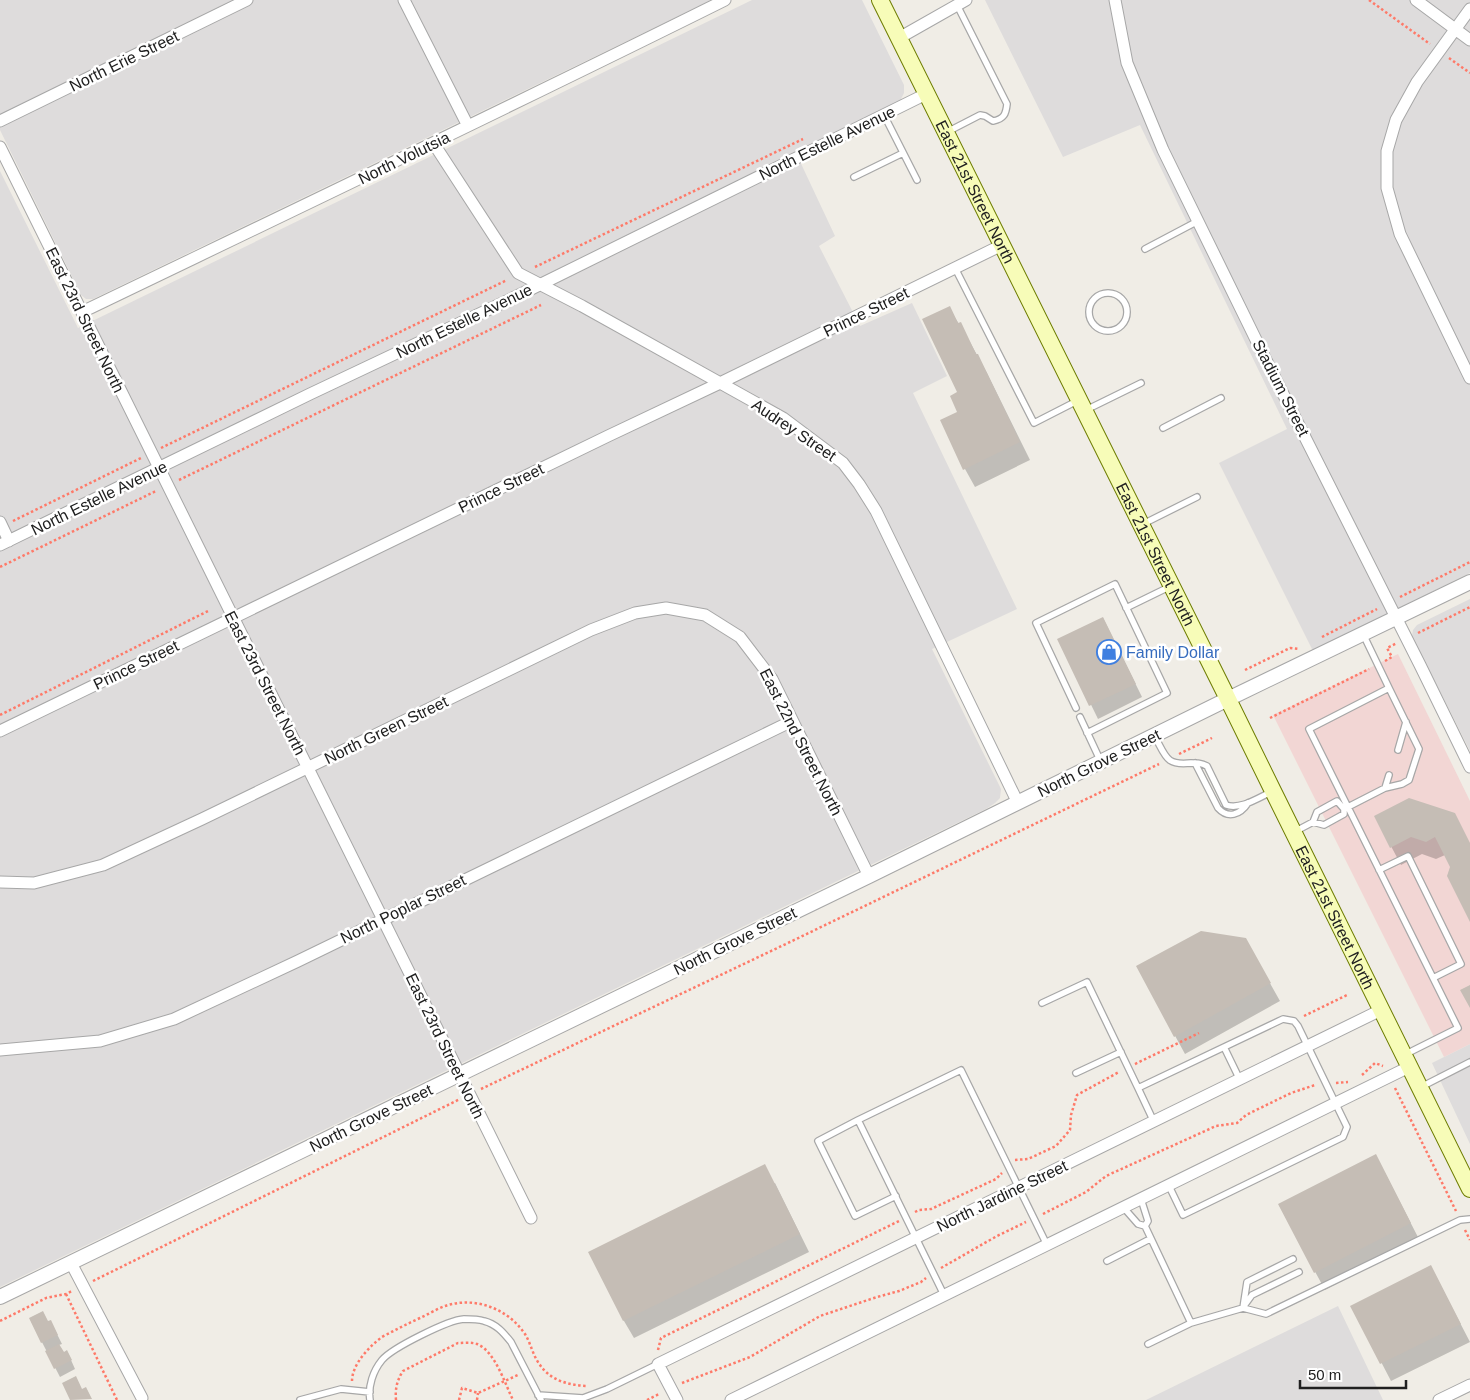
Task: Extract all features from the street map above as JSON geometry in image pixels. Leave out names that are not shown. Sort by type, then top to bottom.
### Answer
[{"type":"main road","name":"East 21st Street North","points":[[880,0],[1470,1189]]},
{"type":"street","name":"North Erie Street","points":[[0,122],[247,0]]},
{"type":"street","points":[[404,0],[468,126]]},
{"type":"street","name":"North Volutsia","points":[[82,312],[434,144],[725,0]]},
{"type":"street","name":"Stadium Street","points":[[1115,0],[1127,63],[1164,150],[1263,354],[1470,767]]},
{"type":"street","points":[[1416,0],[1470,40]]},
{"type":"street","points":[[899,38],[961,2]]},
{"type":"street","points":[[1470,9],[1417,82],[1396,120],[1387,151],[1387,188],[1400,234],[1470,378]]},
{"type":"street","name":"North Estelle Avenue","points":[[5,543],[540,284],[926,94]]},
{"type":"street","name":"Audrey Street","points":[[434,144],[518,273],[582,306],[783,418],[843,463],[876,511],[1018,803]]},
{"type":"street","name":"East 23rd Street North","points":[[0,147],[531,1218]]},
{"type":"street","name":"Prince Street","points":[[0,731],[1002,245]]},
{"type":"street","points":[[1,524],[5,543]]},
{"type":"street","name":"North Grove Street","points":[[0,1298],[1470,582]]},
{"type":"street","name":"North Green Street","points":[[0,882],[34,883],[103,865],[592,630],[635,613],[666,608],[688,612]]},
{"type":"street","name":"East 22nd Street North","points":[[688,612],[705,615],[740,638],[772,679],[869,876]]},
{"type":"street","name":"North Poplar Street","points":[[0,1050],[100,1041],[174,1018],[298,961],[792,721]]},
{"type":"street","name":"North Jardine Street","points":[[658,1364],[1381,1010]]},
{"type":"street","points":[[731,1400],[1336,1103],[1407,1061]]},
{"type":"street","points":[[72,1263],[142,1398]]},
{"type":"street","points":[[658,1364],[677,1400]]},
{"type":"street","points":[[1439,1400],[1470,1384]]},
{"type":"lane","points":[[945,132],[980,115],[993,121],[998,120],[1006,112],[1007,104],[961,2]]},
{"type":"lane","points":[[884,115],[917,180]]},
{"type":"lane","points":[[854,177],[903,153]]},
{"type":"lane","points":[[1145,249],[1198,221]]},
{"type":"lane","points":[[955,268],[1034,423],[1141,383]]},
{"type":"lane","points":[[1108,293],[1114,294],[1124,302],[1127,314],[1121,325],[1114,330],[1104,330],[1098,328],[1090,319],[1090,307],[1096,297],[1108,293]]},
{"type":"lane","points":[[1162,428],[1221,398]]},
{"type":"lane","points":[[1141,525],[1197,497]]},
{"type":"lane","points":[[1076,708],[1036,623],[1115,584],[1166,693],[1087,732]]},
{"type":"lane","points":[[1126,608],[1172,586]]},
{"type":"lane","points":[[1313,822],[1324,825],[1344,814],[1346,808],[1385,788],[1402,784],[1408,780],[1419,749],[1363,634]]},
{"type":"lane","points":[[1390,688],[1309,729],[1346,808],[1458,1028],[1407,1061]]},
{"type":"lane","points":[[1080,717],[1101,762]]},
{"type":"lane","points":[[1398,750],[1406,722]]},
{"type":"lane","points":[[1154,735],[1168,759],[1177,765],[1201,763],[1207,766],[1226,805],[1232,807],[1248,803],[1272,791]]},
{"type":"lane","points":[[1385,788],[1389,775]]},
{"type":"lane","points":[[1294,832],[1313,822],[1317,812],[1338,801],[1346,808]]},
{"type":"lane","points":[[1379,870],[1408,856],[1462,964],[1433,978]]},
{"type":"lane","points":[[1042,1003],[1087,982],[1154,1122]]},
{"type":"lane","points":[[1138,1088],[1283,1019],[1294,1021],[1347,1128],[1342,1137],[1183,1214],[1169,1186]]},
{"type":"lane","points":[[1224,1047],[1240,1080]]},
{"type":"lane","points":[[1076,1073],[1121,1052]]},
{"type":"lane","points":[[1420,1088],[1470,1062]]},
{"type":"lane","points":[[896,1196],[856,1216],[818,1141],[961,1070],[1048,1245]]},
{"type":"lane","points":[[858,1120],[944,1295]]},
{"type":"lane","points":[[1141,1199],[1148,1221],[1145,1226]]},
{"type":"lane","points":[[1124,1208],[1138,1224],[1145,1226]]},
{"type":"lane","points":[[1148,1344],[1191,1323],[1243,1308],[1266,1314],[1460,1220],[1470,1219]]},
{"type":"lane","points":[[1145,1226],[1191,1323]]},
{"type":"lane","points":[[1107,1261],[1150,1239]]},
{"type":"lane","points":[[1243,1308],[1247,1282],[1293,1259]]},
{"type":"lane","points":[[1243,1308],[1252,1295],[1299,1272]]},
{"type":"lane","points":[[370,1400],[372,1376],[388,1354],[447,1323],[464,1319],[482,1320],[496,1326],[511,1342],[540,1397],[583,1398],[658,1364]]},
{"type":"lane","points":[[300,1400],[341,1389],[370,1392]]},
{"type":"path","points":[[1369,0],[1470,72]]},
{"type":"path","points":[[1,524],[809,136]]},
{"type":"path","points":[[0,567],[540,305]]},
{"type":"path","points":[[1316,640],[1470,562]]},
{"type":"path","points":[[0,715],[208,611]]},
{"type":"path","points":[[1246,670],[1290,648],[1299,649]]},
{"type":"path","points":[[0,1322],[46,1298],[66,1294],[83,1286],[469,1095],[1212,738]]},
{"type":"path","points":[[1304,1016],[1347,995]]},
{"type":"path","points":[[66,1294],[117,1400]]},
{"type":"path","points":[[396,1400],[395,1392],[398,1378],[403,1370],[458,1343],[477,1344],[487,1350],[494,1360],[513,1400]]},
{"type":"path","points":[[459,1400],[462,1388],[478,1393],[540,1365],[551,1376],[562,1382],[574,1386],[588,1386]]},
{"type":"path","points":[[477,1400],[478,1393]]},
{"type":"shaded area","points":[[0,0],[710,1],[93,299],[86,299],[81,295],[0,130]]},
{"type":"shaded area","points":[[752,0],[862,0],[904,85],[904,93],[900,101],[796,153],[835,236],[819,246],[860,326],[912,303],[947,376],[913,393],[1017,609],[932,649],[1001,789],[1000,798],[986,809],[0,1287],[0,171],[78,328]]},
{"type":"shaded area","points":[[985,0],[1470,0],[1470,573],[1313,651],[1219,463],[1287,429],[1140,125],[1063,157]]},
{"type":"shaded area","points":[[1470,599],[1470,751],[1412,636],[1413,630],[1417,625]]},
{"type":"shaded area","points":[[1398,654],[1470,801],[1470,1044],[1444,1057],[1273,715]]},
{"type":"shaded area","points":[[1470,1044],[1470,1144],[1432,1063]]},
{"type":"shaded area","points":[[1338,1306],[1383,1400],[1146,1400]]},
{"type":"building","points":[[950,306],[958,323],[961,322],[976,354],[978,354],[1020,442],[963,470],[940,420],[957,412],[950,396],[957,392],[922,319]]},
{"type":"building","points":[[1103,617],[1136,684],[1089,706],[1057,639]]},
{"type":"building","points":[[1409,798],[1455,813],[1470,843],[1470,922],[1447,876],[1450,867],[1435,837],[1426,842],[1411,837],[1390,848],[1374,816]]},
{"type":"building","points":[[1201,931],[1246,938],[1271,983],[1174,1037],[1136,966]]},
{"type":"building","points":[[1470,985],[1470,1008],[1460,990]]},
{"type":"building","points":[[1376,1154],[1411,1223],[1314,1273],[1278,1204]]},
{"type":"building","points":[[765,1164],[800,1234],[623,1321],[588,1252]]},
{"type":"building","points":[[1431,1265],[1461,1324],[1380,1364],[1350,1306]]},
{"type":"building","points":[[43,1311],[48,1321],[51,1320],[58,1335],[41,1343],[29,1318]]},
{"type":"building","points":[[59,1344],[64,1352],[67,1350],[72,1360],[54,1369],[45,1351]]},
{"type":"building","points":[[76,1376],[82,1389],[86,1387],[92,1399],[70,1400],[62,1383]]},
{"type":"place","name":"Family Dollar","points":[[1109,652]]}]
